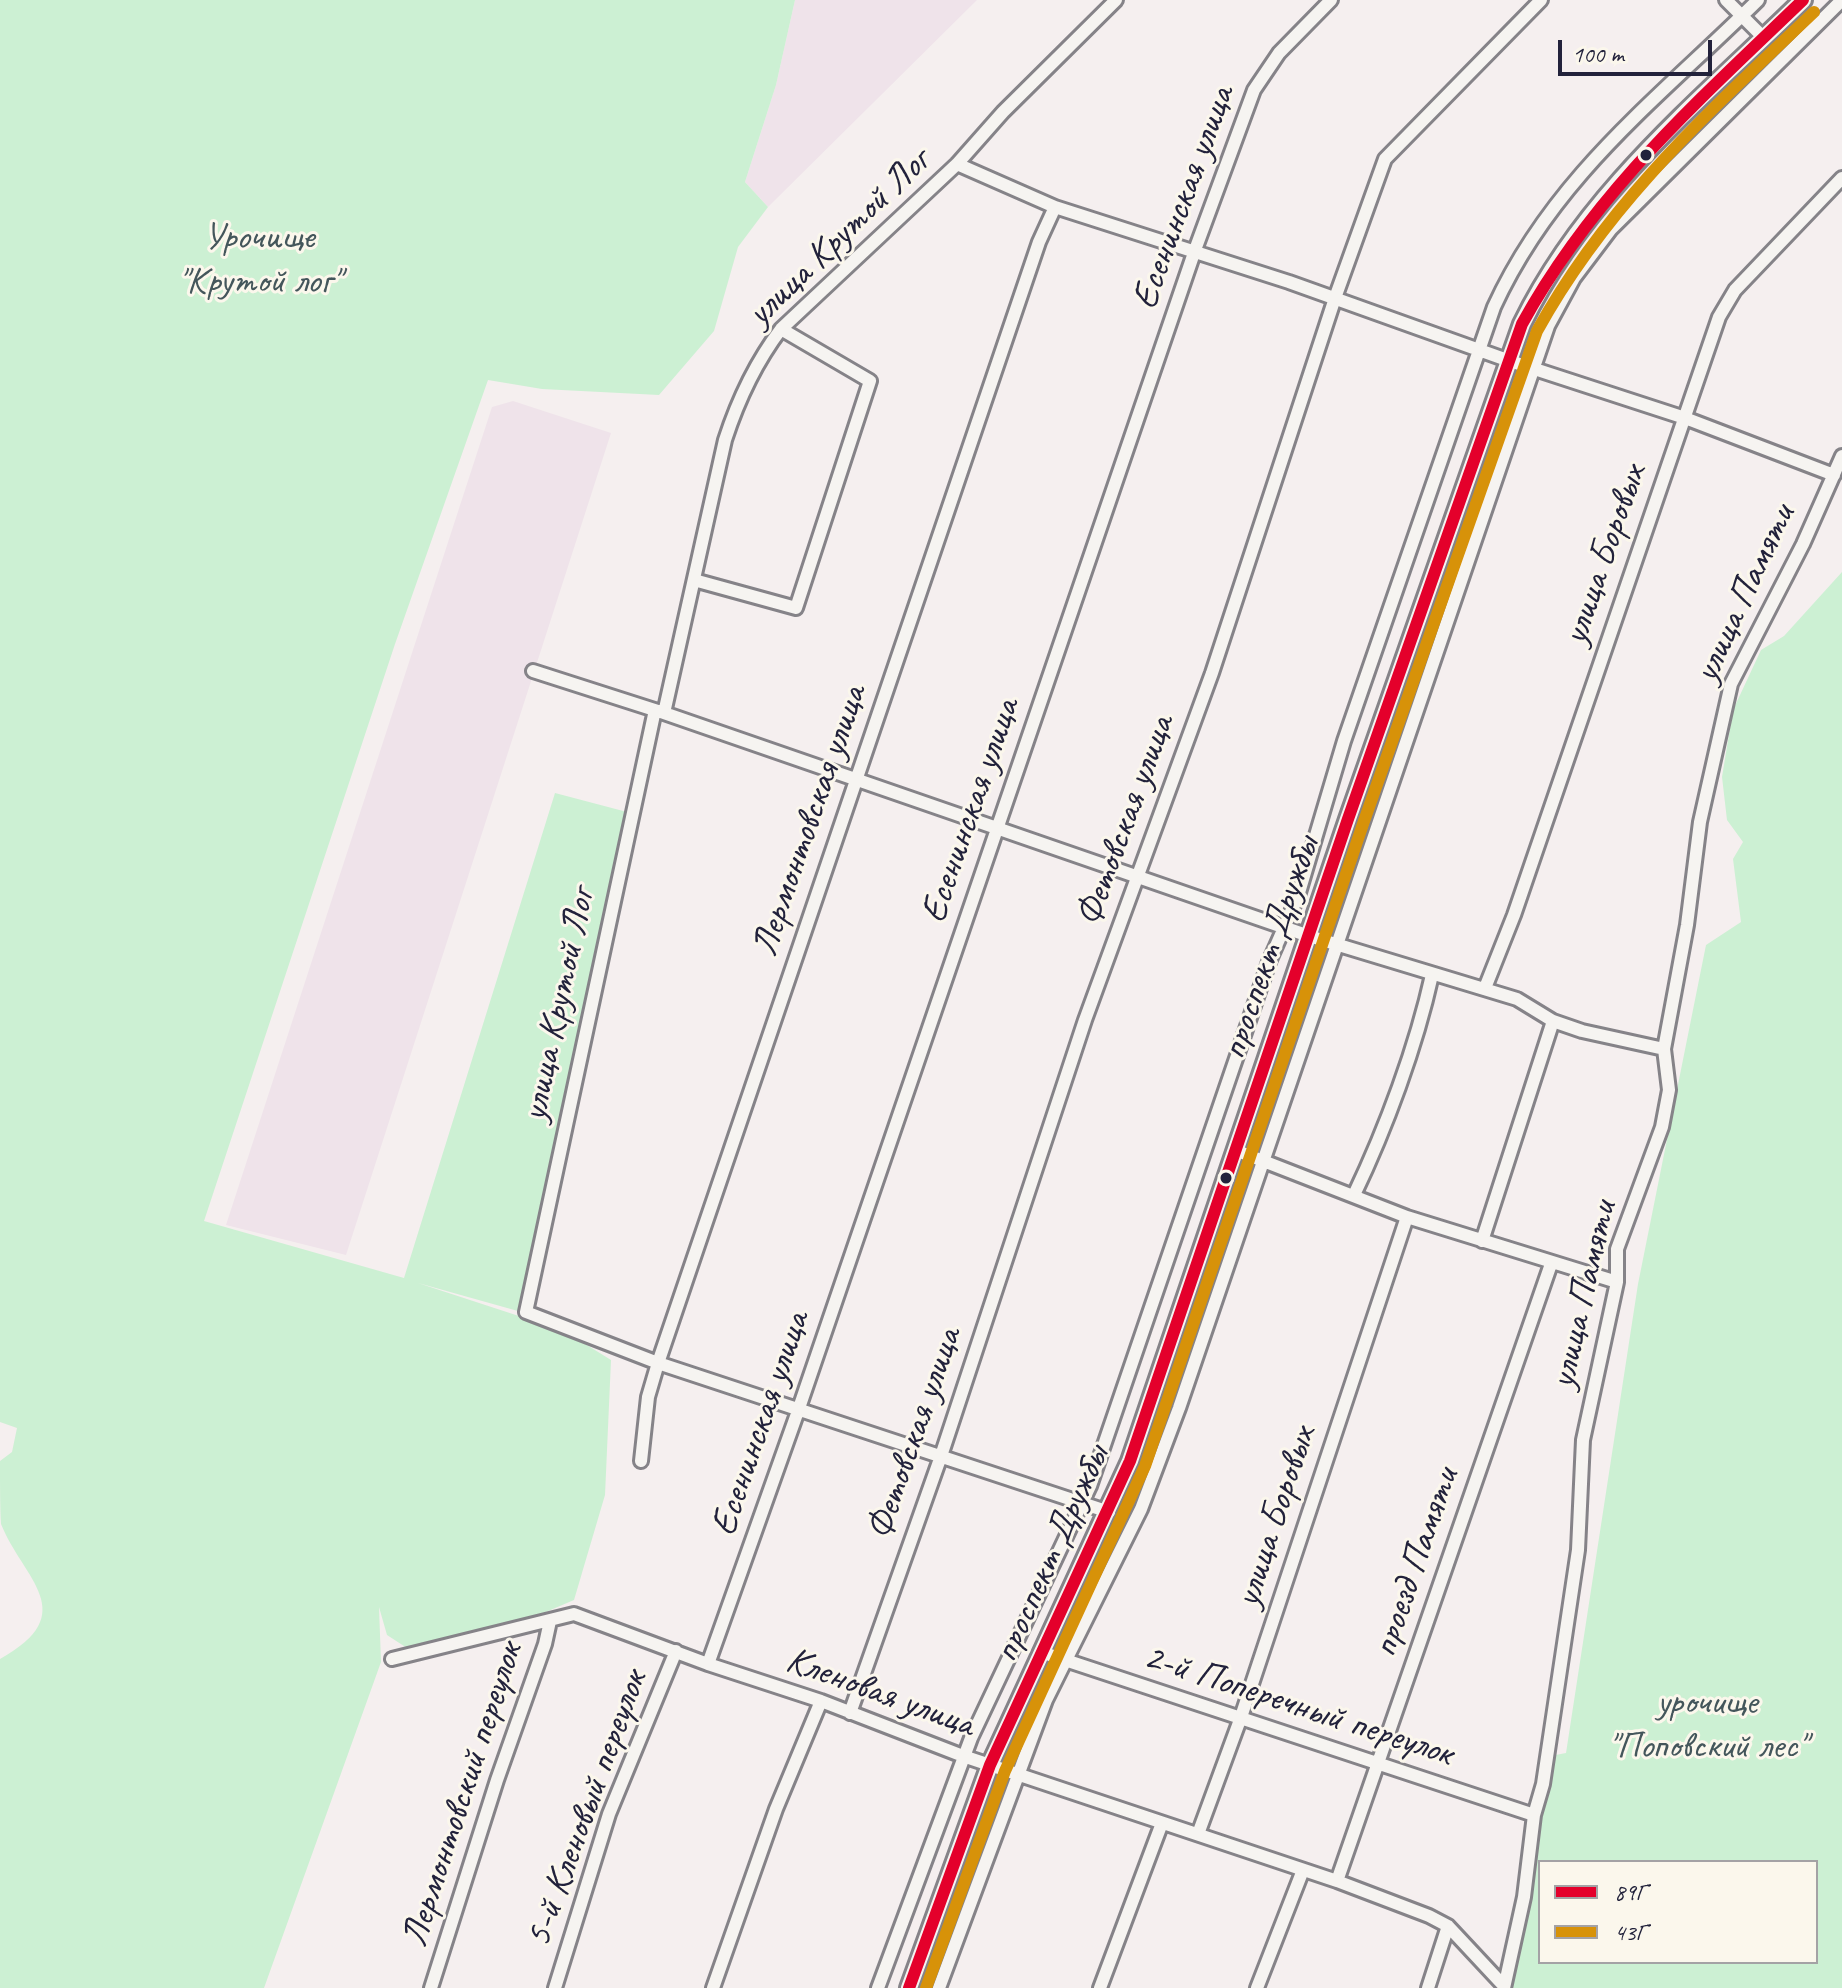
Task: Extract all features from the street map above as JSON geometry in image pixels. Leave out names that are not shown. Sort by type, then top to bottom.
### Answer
[{"type":"main road","name":"проспект Дружбы","points":[[909,1988],[990,1765],[1130,1461],[1507,360],[1536,296],[1580,225],[1637,161],[1803,0]]},
{"type":"street","name":"улица Крутой Лог","points":[[658,1363],[526,1312],[660,712],[728,429],[765,350],[781,329],[957,164],[1003,112],[1116,0]]},
{"type":"street","name":"Есенинская улица","points":[[708,1664],[798,1411],[1195,250],[1254,90],[1279,53],[1331,0]]},
{"type":"street","name":"Фетовская улица","points":[[850,1713],[941,1456],[1085,1020],[1212,673],[1335,298],[1385,159],[1541,0]]},
{"type":"street","points":[[1726,0],[1764,38]]},
{"type":"street","points":[[878,1988],[963,1756],[1083,1503],[1269,962],[1298,896],[1344,741],[1478,349],[1512,266],[1559,198],[1592,160],[1758,0]]},
{"type":"street","points":[[939,1988],[1017,1773],[1065,1660],[1141,1509],[1337,945],[1532,367],[1562,297],[1611,229],[1842,0]]},
{"type":"street","points":[[957,164],[1055,207],[1195,250],[1507,360],[1685,418],[1834,475]]},
{"type":"street","name":"улица Боровых","points":[[1485,988],[1514,915],[1726,303],[1842,178]]},
{"type":"street","name":"Лермонтовская улица","points":[[641,1461],[648,1397],[658,1363],[1039,242],[1055,207]]},
{"type":"street","points":[[694,580],[796,608],[870,381],[781,329]]},
{"type":"street","name":"улица Памяти","points":[[1504,1987],[1524,1897],[1534,1815],[1543,1784],[1578,1550],[1583,1440],[1617,1282],[1617,1249],[1662,1127],[1669,1090],[1664,1049],[1687,925],[1700,822],[1731,684],[1842,456]]},
{"type":"street","points":[[533,671],[1309,936],[1432,975],[1485,988],[1517,999],[1553,1021],[1664,1049]]},
{"type":"street","points":[[1354,1195],[1374,1149],[1425,1004],[1432,975]]},
{"type":"street","points":[[1482,1241],[1553,1021]]},
{"type":"street","points":[[1235,1150],[1407,1217],[1617,1282]]},
{"type":"street","name":"улица Боровых","points":[[1198,1834],[1241,1717],[1407,1217]]},
{"type":"street","name":"проезд Памяти","points":[[1337,1881],[1551,1264]]},
{"type":"street","points":[[658,1363],[1109,1512]]},
{"type":"street","name":"Кленовая улица","points":[[392,1659],[514,1626],[574,1614],[708,1664],[821,1701],[963,1756],[1337,1881],[1448,1926],[1504,1987]]},
{"type":"street","name":"Лермонтовский переулок","points":[[431,1988],[550,1621]]},
{"type":"street","name":"5-й Кленовый переулок","points":[[555,1988],[609,1814],[676,1651]]},
{"type":"street","name":"2-й Поперечный переулок","points":[[1044,1653],[1534,1815]]},
{"type":"street","points":[[713,1988],[776,1809],[821,1701]]},
{"type":"street","points":[[1100,1988],[1162,1823]]},
{"type":"street","points":[[1257,1988],[1303,1870]]},
{"type":"street","points":[[1428,1988],[1448,1926]]},
{"type":"shaded area","points":[[795,0],[977,0],[768,207],[745,182],[776,85]]},
{"type":"shaded area","points":[[513,401],[611,433],[346,1255],[226,1225],[492,407]]},
{"type":"green space","name":"Урочище \"Крутой лог\"","points":[[0,0],[795,0],[776,85],[745,182],[768,207],[738,247],[714,331],[659,395],[542,389],[488,380],[395,644],[204,1221],[404,1278],[555,793],[627,812],[525,1313],[418,1283],[525,1318],[582,1342],[611,1360],[605,1495],[574,1600],[534,1617],[407,1648],[387,1635],[379,1607],[381,1662],[264,1988],[0,1988],[0,1659],[25,1642],[38,1626],[43,1611],[40,1595],[1,1524],[0,1510],[0,1461],[12,1452],[17,1428],[0,1422]]},
{"type":"green space","name":"урочище \"Поповский лес\"","points":[[1842,572],[1842,1988],[1507,1988],[1545,1757],[1566,1753],[1638,1284],[1706,945],[1741,922],[1733,859],[1743,842],[1727,820],[1722,777],[1733,710],[1761,650],[1784,636]]},
{"type":"transit line","name":"89Г","points":[[909,1988],[990,1765],[1130,1461],[1348,819],[1522,324],[1581,232],[1615,191],[1686,113],[1803,0]]},
{"type":"transit line","name":"43Г","points":[[926,1988],[1005,1771],[1145,1466],[1363,824],[1537,331],[1565,284],[1628,200],[1699,123],[1814,12]]}]
